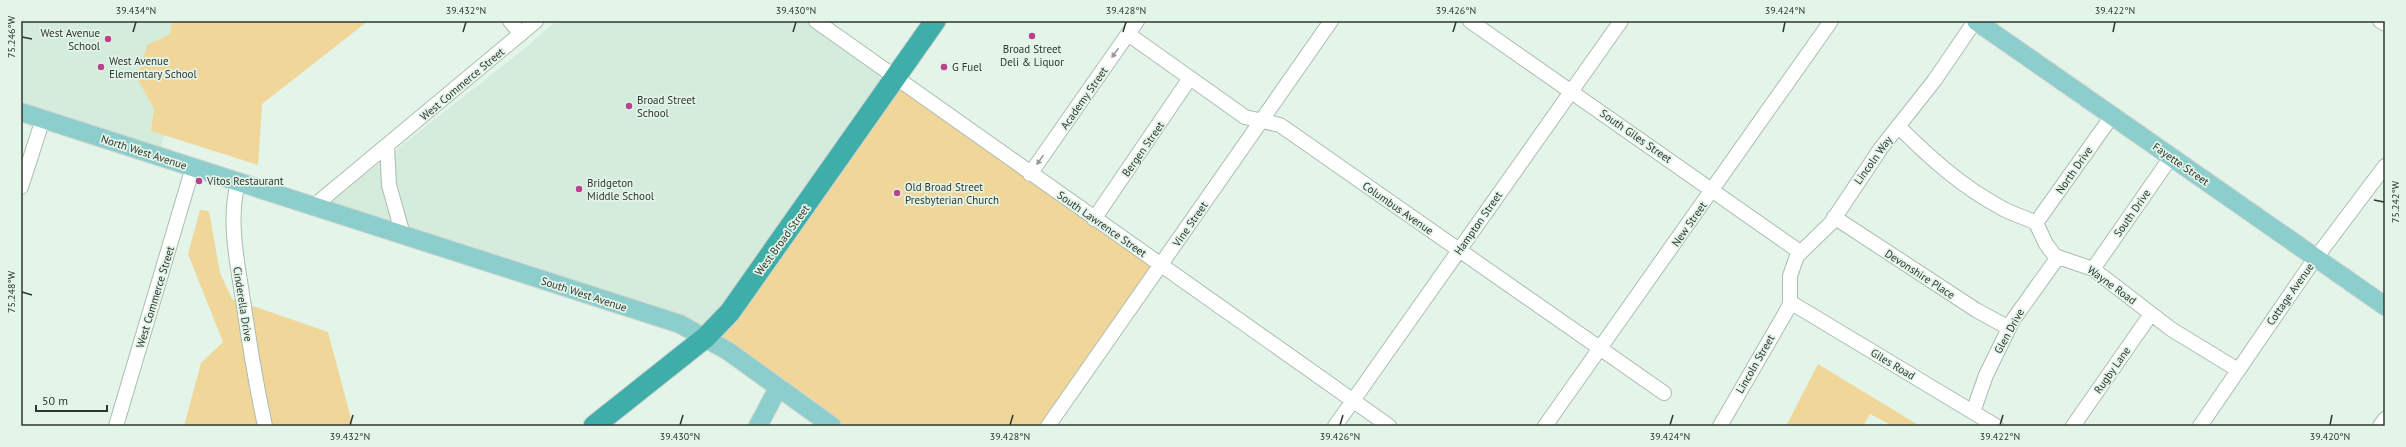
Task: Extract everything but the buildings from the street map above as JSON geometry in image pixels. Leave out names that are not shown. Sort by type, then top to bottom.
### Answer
[{"type":"highway","name":"West Broad Street","points":[[594,426],[718,326],[744,294],[936,21]]},
{"type":"main road","name":"Fayette Street","points":[[1975,21],[2385,306]]},
{"type":"main road","name":"North West Avenue","points":[[21,112],[314,206]]},
{"type":"main road","name":"South West Avenue","points":[[314,206],[680,324],[706,337],[832,426]]},
{"type":"main road","points":[[758,426],[778,388]]},
{"type":"street","points":[[510,21],[521,34]]},
{"type":"street","name":"West Commerce Street","points":[[314,206],[536,21]]},
{"type":"street","name":"South Lawrence Street","points":[[816,21],[1030,174],[1389,426]]},
{"type":"street","name":"Academy Street","points":[[1030,174],[1137,21]]},
{"type":"street","name":"Vine Street","points":[[1048,426],[1331,21]]},
{"type":"street","name":"South Giles Street","points":[[1470,21],[1800,252]]},
{"type":"street","name":"Hampton Street","points":[[1335,426],[1621,21]]},
{"type":"street","name":"New Street","points":[[1545,426],[1831,21]]},
{"type":"street","name":"Lincoln Way","points":[[1790,302],[1790,276],[1793,264],[1800,252],[1822,234],[1881,148],[1934,80],[1975,21]]},
{"type":"street","points":[[2380,21],[2385,24]]},
{"type":"street","name":"Columbus Avenue","points":[[1128,34],[1245,117],[1261,122],[1280,124],[1664,393]]},
{"type":"street","name":"Bergen Street","points":[[1094,219],[1190,78]]},
{"type":"street","name":"North Drive","points":[[2036,224],[2112,116]]},
{"type":"street","points":[[21,187],[43,119]]},
{"type":"street","points":[[1898,126],[1927,156],[1955,177],[1998,206],[2036,224],[2046,244],[2058,257]]},
{"type":"street","points":[[387,146],[389,185],[404,235]]},
{"type":"street","name":"South Drive","points":[[2093,269],[2171,157]]},
{"type":"street","name":"Cottage Avenue","points":[[2200,426],[2316,258],[2385,166]]},
{"type":"street","name":"West Commerce Street","points":[[116,426],[193,168]]},
{"type":"street","name":"Cinderella Drive","points":[[238,182],[233,202],[235,251],[254,375],[265,426]]},
{"type":"street","name":"Devonshire Place","points":[[1834,217],[1964,302],[2009,328]]},
{"type":"street","name":"Wayne Road","points":[[2058,257],[2093,269],[2171,329],[2238,370]]},
{"type":"street","name":"Glen Drive","points":[[1973,412],[1986,375],[2009,328],[2058,257]]},
{"type":"street","name":"Giles Road","points":[[1790,302],[1996,426]]},
{"type":"street","name":"Lincoln Street","points":[[1720,426],[1786,312],[1790,302]]},
{"type":"street","name":"Rugby Lane","points":[[2073,426],[2151,314]]},
{"type":"street","points":[[2380,426],[2385,419]]},
{"type":"shaded area","name":"West Avenue Elementary School","points":[[21,21],[193,21],[159,156],[21,112]]},
{"type":"shaded area","points":[[172,21],[368,21],[262,104],[258,165],[151,131],[154,109],[137,78],[147,45],[170,34]]},
{"type":"shaded area","name":"Bridgeton Middle School","points":[[556,21],[811,21],[896,78],[706,337],[314,206],[368,172],[529,45]]},
{"type":"shaded area","points":[[896,78],[1161,266],[1048,426],[832,426],[706,337]]},
{"type":"shaded area","points":[[200,210],[209,211],[220,273],[232,299],[328,332],[353,426],[184,426],[201,363],[223,342],[188,254]]},
{"type":"shaded area","points":[[1818,364],[1920,426],[1893,426],[1870,414],[1863,426],[1786,426]]},
{"type":"place","name":"Broad Street Deli & Liquor","points":[[1032,36]]},
{"type":"place","name":"West Avenue School","points":[[108,39]]},
{"type":"place","name":"West Avenue Elementary School","points":[[101,67]]},
{"type":"place","name":"G Fuel","points":[[944,67]]},
{"type":"place","name":"Broad Street School","points":[[629,106]]},
{"type":"place","name":"Vitos Restaurant","points":[[199,181]]},
{"type":"place","name":"Bridgeton Middle School","points":[[579,189]]},
{"type":"place","name":"Old Broad Street Presbyterian Church","points":[[897,193]]}]
